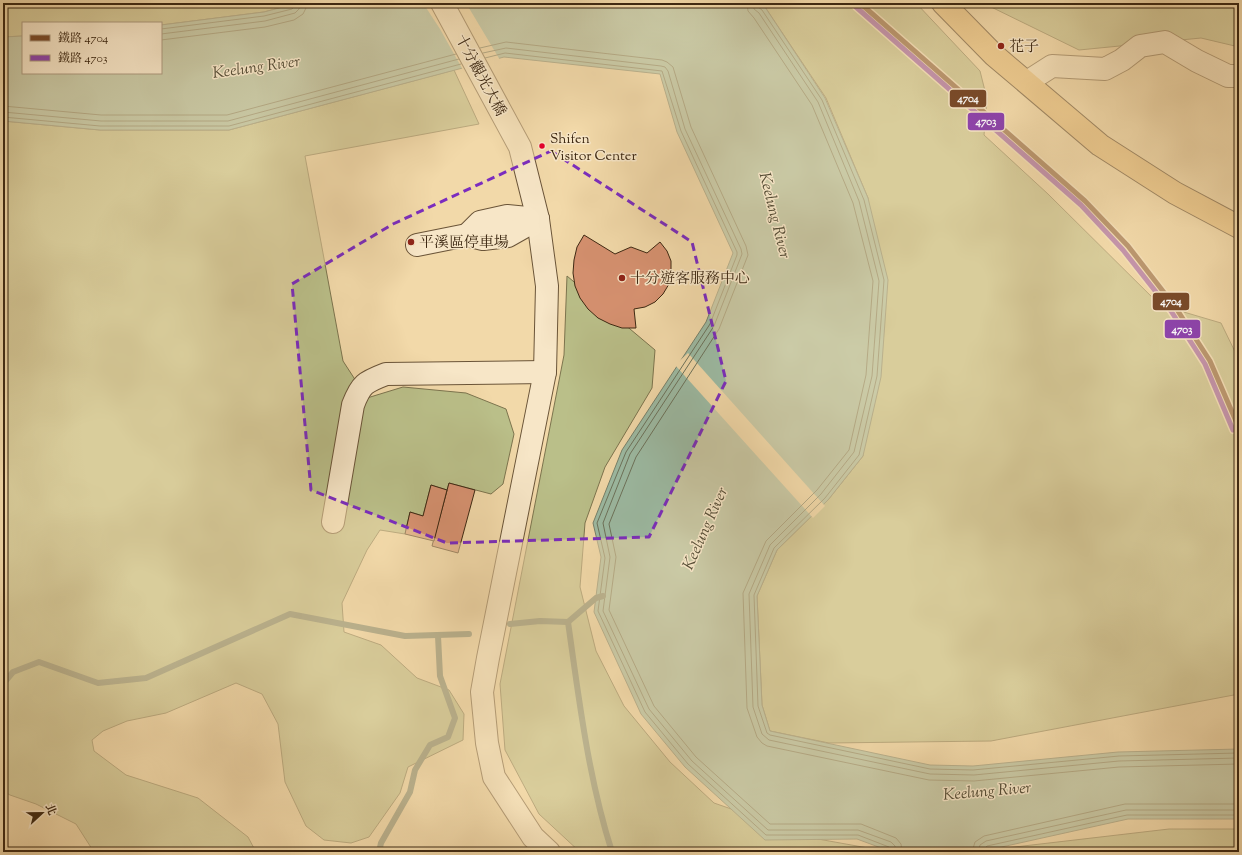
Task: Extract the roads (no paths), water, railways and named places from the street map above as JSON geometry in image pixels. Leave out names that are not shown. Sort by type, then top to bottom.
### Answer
[{"type":"main road","points":[[943,3],[994,55],[1100,144],[1175,193],[1239,227]]},
{"type":"street","name":"十分觀光大橋","points":[[442,3],[520,147],[538,219],[547,286],[544,372],[482,692],[487,743],[494,777],[533,837],[549,852]]},
{"type":"street","points":[[1027,82],[1052,66],[1105,69],[1122,60],[1140,46],[1165,42],[1228,76],[1239,76]]},
{"type":"street","points":[[416,245],[467,235],[480,222],[507,216],[538,219]]},
{"type":"street","points":[[333,522],[353,405],[358,392],[367,382],[386,374],[544,372]]},
{"type":"water","name":"Keelung River","points":[[298,3],[760,3],[765,7],[825,98],[868,198],[888,280],[881,377],[863,456],[828,500],[777,550],[757,596],[762,705],[770,731],[930,765],[973,766],[1118,752],[1239,749],[1239,819],[1128,819],[979,852],[892,852],[857,839],[765,840],[685,767],[641,714],[594,612],[601,557],[593,523],[622,450],[706,322],[733,253],[677,132],[660,74],[504,57],[229,130],[100,130],[3,121],[3,37],[22,36],[22,74],[162,74],[162,25],[264,12]]},
{"type":"waterway","points":[[510,624],[540,621],[568,622],[596,598],[603,596]]},
{"type":"waterway","points":[[3,684],[13,672],[39,662],[98,683],[146,678],[290,614],[405,636],[469,634]]},
{"type":"waterway","points":[[568,622],[590,767],[612,852]]},
{"type":"waterway","points":[[379,852],[381,843],[410,792],[415,770],[430,745],[448,737],[455,718],[440,676],[438,636]]},
{"type":"rail line","name":"4704","points":[[860,3],[1085,201],[1128,246],[1176,308],[1210,361],[1239,428]]},
{"type":"rail line","name":"4703","points":[[856,7],[1081,205],[1123,250],[1171,311],[1205,364],[1233,430]]},
{"type":"place","name":"花子","points":[[1001,46]]},
{"type":"place","name":"Shifen Visitor Center","points":[[542,146]]},
{"type":"place","name":"平溪區停車場","points":[[411,242]]},
{"type":"place","name":"十分遊客服務中心","points":[[622,278]]}]
